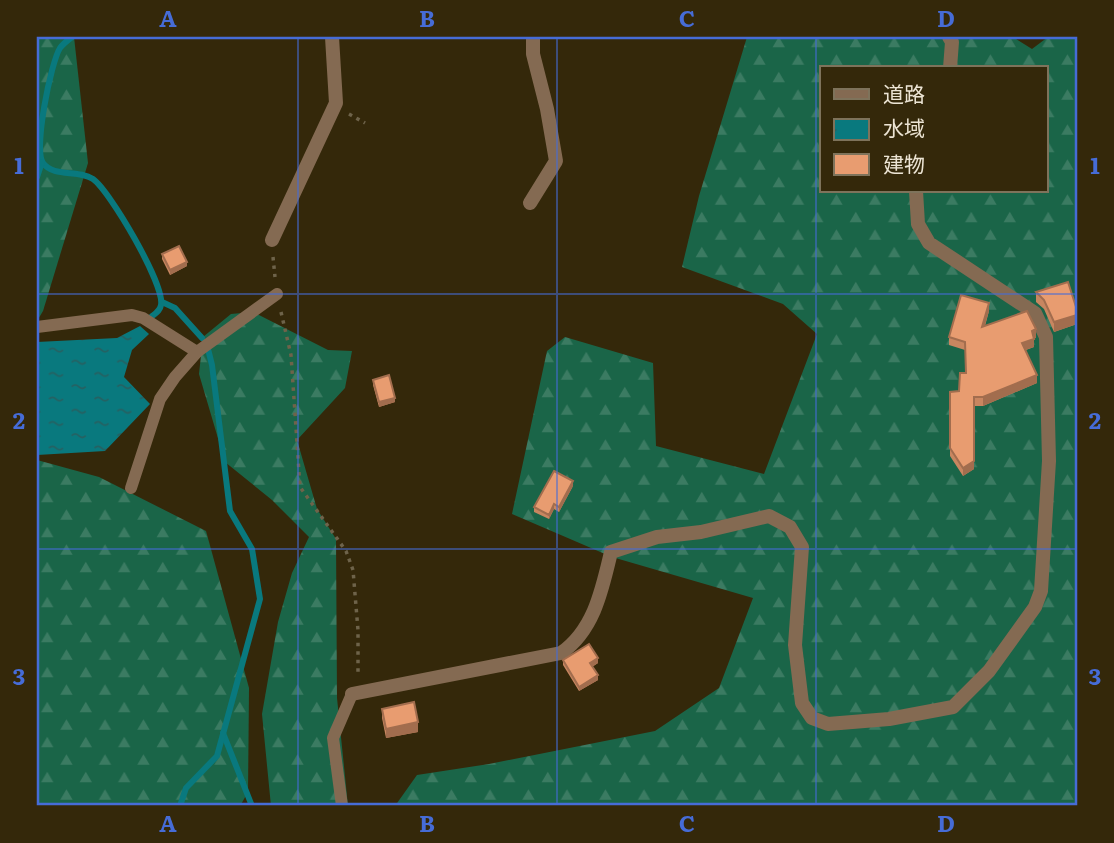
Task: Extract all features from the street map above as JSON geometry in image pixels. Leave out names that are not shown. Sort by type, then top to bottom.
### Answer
[{"type":"street","points":[[272,240],[336,103],[332,37]]},
{"type":"street","points":[[530,203],[556,161],[547,109],[533,54],[533,37]]},
{"type":"street","points":[[949,37],[952,42],[950,66]]},
{"type":"street","points":[[352,694],[561,653],[576,642],[594,614],[611,552],[657,537],[701,532],[769,516],[790,527],[802,547],[795,645],[802,703],[812,718],[828,724],[889,719],[953,707],[989,670],[1035,607],[1041,591],[1049,461],[1046,337],[1035,313],[929,243],[918,224],[916,192]]},
{"type":"lane","points":[[131,488],[160,399],[175,377],[197,352],[277,293]]},
{"type":"lane","points":[[37,327],[132,315],[143,318],[197,352]]},
{"type":"lane","points":[[342,806],[333,738],[352,694]]},
{"type":"path","points":[[272,240],[277,293],[291,355],[300,487],[346,551],[353,570],[359,672],[352,694]]},
{"type":"green space","points":[[37,37],[74,37],[88,163],[43,311],[37,321]]},
{"type":"green space","points":[[747,37],[1013,37],[1032,49],[1048,37],[1077,37],[1077,806],[395,806],[417,775],[489,764],[655,731],[719,688],[753,598],[612,557],[512,514],[547,351],[565,337],[653,363],[656,446],[764,474],[817,334],[783,304],[682,267],[699,196]]},
{"type":"green space","points":[[253,312],[328,350],[352,351],[345,388],[297,440],[317,509],[336,539],[337,698],[348,806],[271,806],[262,714],[278,622],[292,573],[309,537],[272,500],[225,462],[199,374],[203,337],[231,314]]},
{"type":"green space","points":[[37,460],[99,477],[206,531],[249,688],[248,792],[240,806],[37,806]]},
{"type":"water","points":[[140,326],[149,334],[132,350],[124,377],[150,404],[105,451],[37,455],[37,342],[117,338]]},
{"type":"building","points":[[179,246],[187,262],[170,270],[162,254]]},
{"type":"building","points":[[1068,282],[1077,315],[1054,322],[1044,300],[1036,292]]},
{"type":"building","points":[[961,295],[989,303],[982,327],[1027,311],[1036,329],[1032,331],[1034,339],[1022,343],[1037,375],[983,397],[974,397],[974,461],[963,468],[950,448],[950,392],[959,391],[960,373],[966,373],[965,342],[949,337]]},
{"type":"building","points":[[389,375],[395,398],[379,402],[373,380]]},
{"type":"building","points":[[554,471],[573,481],[559,507],[554,504],[549,515],[534,507]]},
{"type":"building","points":[[589,644],[598,658],[590,663],[598,675],[579,687],[563,660]]},
{"type":"building","points":[[414,702],[418,722],[386,729],[382,709]]},
{"type":"waterway","points":[[72,37],[60,48],[52,70],[44,106],[40,155],[48,168],[93,179],[111,201],[135,239],[160,294],[161,305],[158,312],[151,317]]},
{"type":"waterway","points":[[37,177],[42,162]]},
{"type":"waterway","points":[[162,302],[175,308],[202,338]]},
{"type":"waterway","points":[[180,806],[186,788],[217,756],[260,599],[252,549],[230,511],[208,349]]},
{"type":"waterway","points":[[223,733],[252,806]]}]
